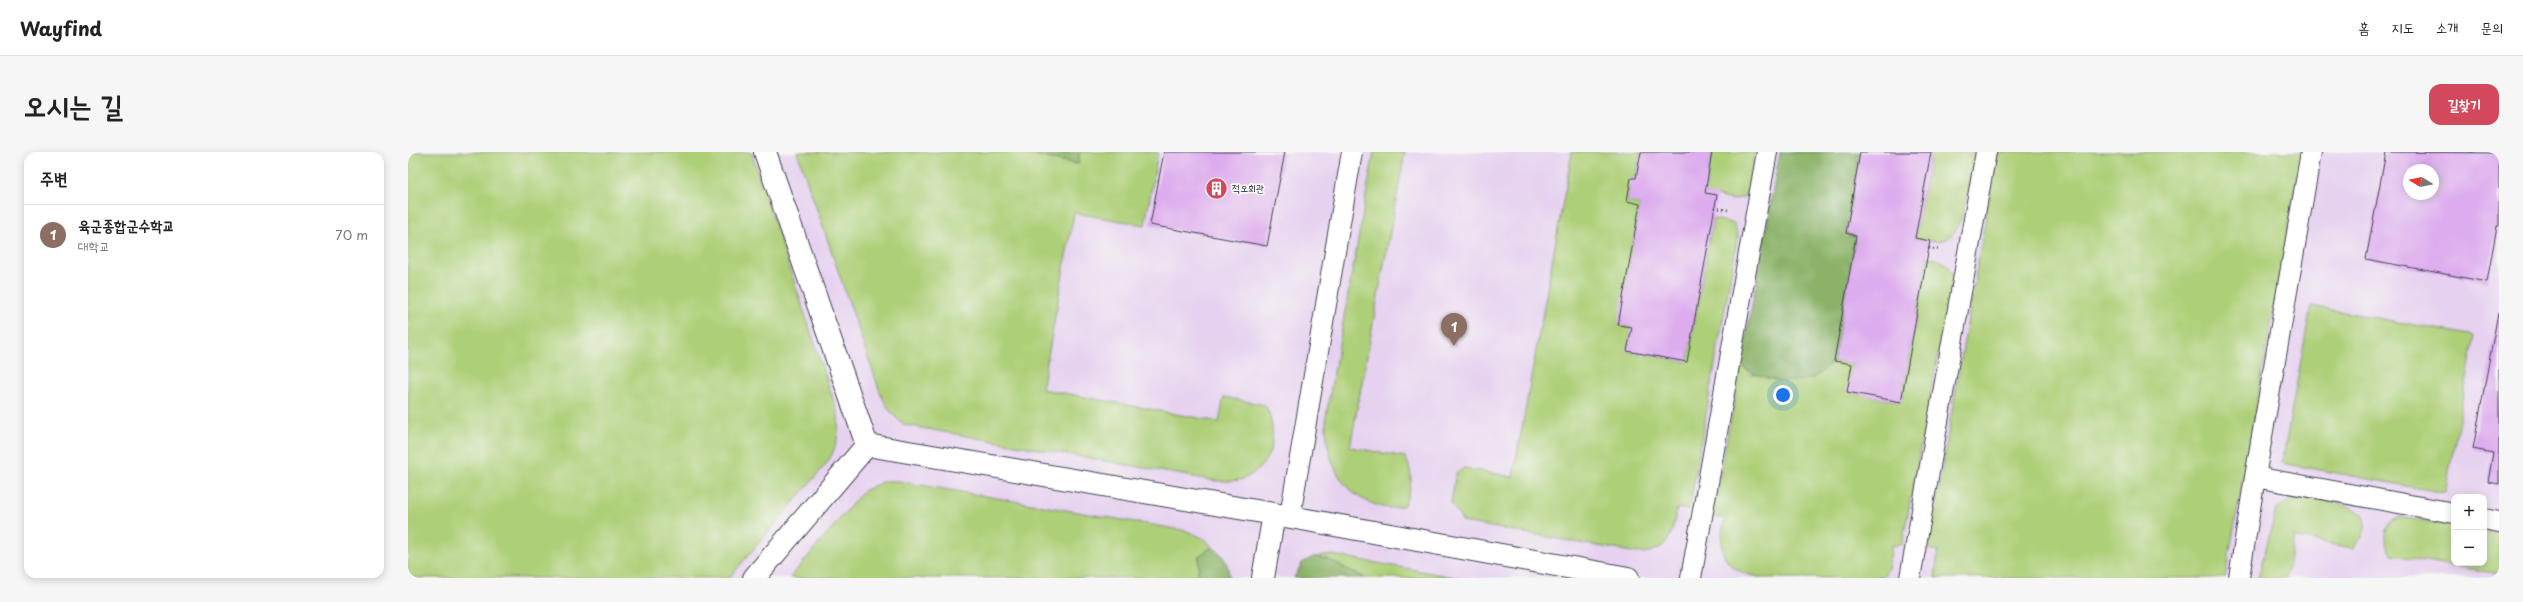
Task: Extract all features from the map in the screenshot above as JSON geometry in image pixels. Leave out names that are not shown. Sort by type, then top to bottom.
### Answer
[{"type":"street","points":[[765,152],[867,445]]},
{"type":"street","points":[[867,445],[1282,515],[1628,578]]},
{"type":"street","points":[[754,578],[867,445]]},
{"type":"street","points":[[1263,578],[1282,515]]},
{"type":"lane","points":[[1282,515],[1352,152]]},
{"type":"lane","points":[[1691,578],[1767,152]]},
{"type":"lane","points":[[1910,578],[1986,152]]},
{"type":"lane","points":[[2240,578],[2255,477],[2311,152]]},
{"type":"lane","points":[[2255,477],[2451,512]]},
{"type":"lane","points":[[2487,520],[2499,522]]},
{"type":"shaded area","points":[[408,152],[1016,152],[1078,164],[1080,152],[2499,152],[2499,578],[408,578]]},
{"type":"green space","points":[[408,152],[751,152],[838,414],[838,428],[836,445],[827,463],[729,578],[408,578]]},
{"type":"green space","points":[[797,152],[1016,152],[1078,164],[1080,152],[1158,152],[1145,225],[1074,213],[1042,389],[1219,422],[1224,397],[1265,405],[1272,425],[1273,436],[1268,455],[1263,464],[1256,471],[1243,479],[1216,481],[905,425],[892,413],[881,395]]},
{"type":"green space","points":[[1016,152],[1080,152],[1078,164]]},
{"type":"green space","points":[[1374,152],[1405,152],[1350,447],[1405,457],[1411,475],[1409,493],[1404,505],[1392,508],[1371,503],[1359,497],[1341,479],[1330,455],[1326,429],[1326,416]]},
{"type":"green space","points":[[1572,152],[1641,152],[1636,178],[1631,178],[1627,201],[1640,204],[1619,325],[1632,327],[1628,351],[1687,362],[1713,219],[1733,223],[1738,235],[1689,510],[1677,508],[1671,534],[1667,541],[1656,550],[1648,552],[1637,553],[1463,522],[1451,503],[1456,473],[1464,468],[1513,477]]},
{"type":"green space","points":[[1712,152],[1755,152],[1749,187],[1744,197],[1732,200],[1705,193]]},
{"type":"green space","points":[[1780,152],[1860,152],[1846,233],[1856,236],[1834,361],[1812,378],[1794,381],[1765,378],[1741,365]]},
{"type":"green space","points":[[1931,152],[1974,152],[1969,187],[1959,224],[1953,233],[1946,239],[1939,241],[1915,238]]},
{"type":"green space","points":[[1997,152],[2302,152],[2225,578],[1935,578],[1938,551],[1928,549]]},
{"type":"green space","points":[[1927,257],[1944,262],[1949,268],[1953,277],[1902,545],[1892,545],[1888,569],[1882,578],[1763,578],[1740,571],[1726,560],[1723,552],[1722,532],[1725,519],[1712,516],[1741,365],[1751,374],[1813,378],[1834,361],[1852,364],[1848,392],[1901,402]]},
{"type":"green space","points":[[2311,306],[2475,336],[2445,493],[2282,463]]},
{"type":"green space","points":[[884,481],[898,481],[1187,531],[1205,539],[1212,547],[1199,556],[1198,578],[790,578],[863,491]]},
{"type":"green space","points":[[2294,497],[2316,499],[2353,508],[2363,516],[2365,522],[2365,527],[2361,538],[2352,548],[2294,537],[2286,578],[2258,578],[2276,510]]},
{"type":"green space","points":[[2400,517],[2451,526],[2451,565],[2392,555],[2386,544],[2385,533],[2394,520]]},
{"type":"green space","points":[[2487,532],[2499,534],[2499,574],[2454,566],[2487,566]]},
{"type":"green space","points":[[1212,547],[1223,556],[1227,564],[1229,578],[1198,578],[1199,556]]},
{"type":"green space","points":[[1333,555],[1459,578],[1365,578],[1357,573],[1313,557]]},
{"type":"green space","points":[[1313,557],[1328,559],[1365,578],[1294,578],[1302,563]]},
{"type":"building","name":"적오회관","points":[[1164,152],[1285,152],[1267,246],[1150,225]]},
{"type":"building","points":[[1641,152],[1712,152],[1705,193],[1717,195],[1687,362],[1627,351],[1632,327],[1618,325],[1640,204],[1627,201],[1631,178],[1636,178]]},
{"type":"building","points":[[1860,152],[1931,152],[1915,238],[1930,241],[1901,402],[1847,392],[1852,364],[1834,361],[1856,236],[1846,233]]},
{"type":"building","points":[[2386,152],[2499,153],[2499,226],[2497,226],[2487,282],[2366,259]]},
{"type":"building","points":[[2498,313],[2499,484],[2488,482],[2493,453],[2473,449]]},
{"type":"place","name":"적오회관","points":[[1217,188]]},
{"type":"place","name":"육군종합군수학교","points":[[1454,346]]}]
